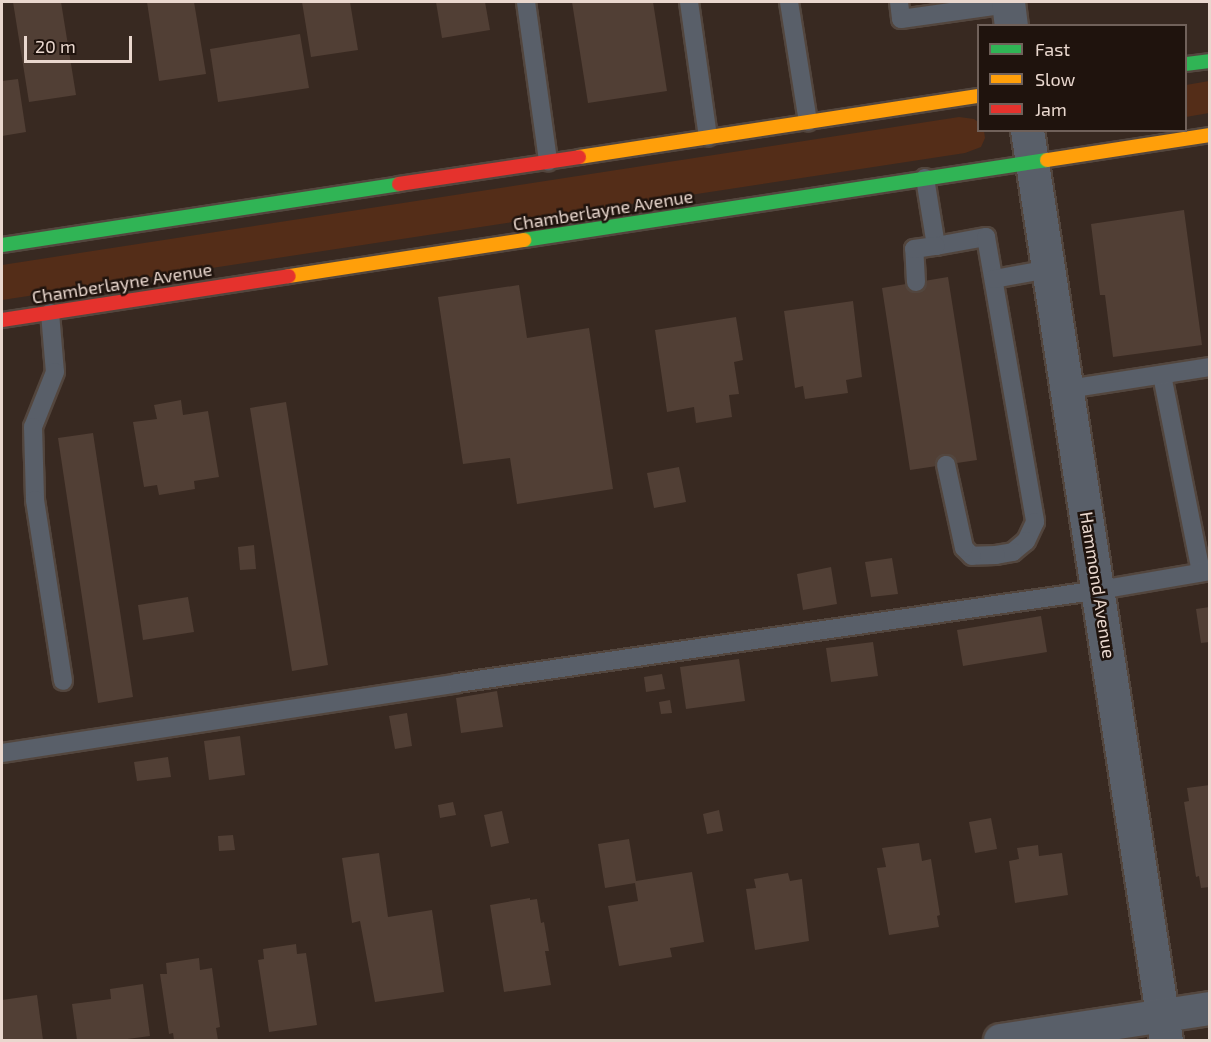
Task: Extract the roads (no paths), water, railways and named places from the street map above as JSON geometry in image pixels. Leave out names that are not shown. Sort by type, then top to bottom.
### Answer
[{"type":"main road","points":[[1187,64],[1209,61]]},
{"type":"main road","points":[[2,245],[977,96]]},
{"type":"main road","name":"Chamberlayne Avenue","points":[[2,320],[925,178],[1030,146],[1209,135]]},
{"type":"street","name":"Hammond Avenue","points":[[1030,146],[1164,1028]]},
{"type":"street","points":[[1000,1041],[1164,1028],[1209,1008]]},
{"type":"lane","points":[[526,2],[548,161]]},
{"type":"lane","points":[[689,2],[708,137]]},
{"type":"lane","points":[[789,2],[808,122]]},
{"type":"lane","points":[[899,2],[901,18],[1009,10]]},
{"type":"lane","points":[[925,178],[936,246]]},
{"type":"lane","points":[[916,282],[914,249],[986,237],[1035,522],[1026,542],[1013,552],[972,556],[964,548],[946,465]]},
{"type":"lane","points":[[994,279],[1049,269]]},
{"type":"lane","points":[[50,313],[55,372],[33,427],[35,500],[63,681]]},
{"type":"lane","points":[[1068,389],[1209,367]]},
{"type":"lane","points":[[2,753],[457,683],[1099,590],[1205,571],[1162,375]]}]
